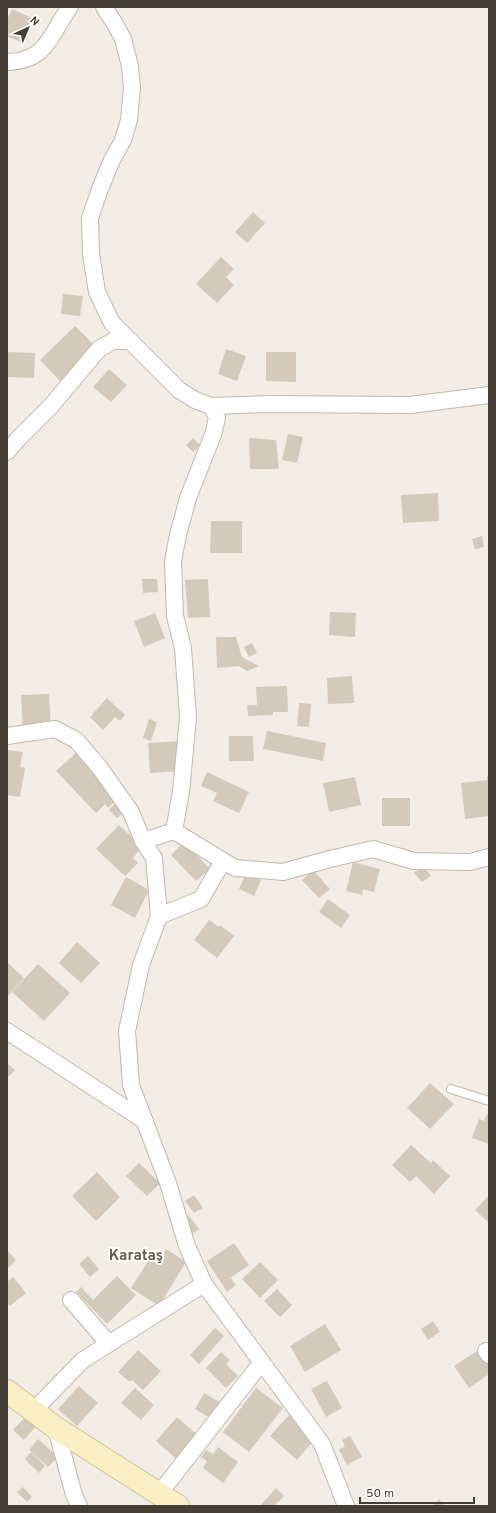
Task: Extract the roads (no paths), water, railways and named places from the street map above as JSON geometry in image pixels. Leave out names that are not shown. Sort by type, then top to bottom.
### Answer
[{"type":"street","points":[[7,62],[21,61],[39,52],[49,42],[61,19],[70,7]]},
{"type":"street","points":[[104,7],[116,24],[123,39],[130,66],[132,88],[129,120],[123,140],[103,182],[90,218],[91,254],[97,292],[112,323],[179,390],[195,400],[211,406],[271,404],[410,405],[489,395]]},
{"type":"street","points":[[7,452],[50,407],[99,349],[113,341],[131,341]]},
{"type":"street","points":[[174,830],[182,792],[188,717],[183,648],[175,616],[173,561],[188,498],[214,432],[217,417],[211,406]]},
{"type":"street","points":[[7,736],[55,729],[76,740],[100,768],[130,812],[143,841],[154,858],[159,916],[141,965],[127,1031],[131,1085],[168,1183],[187,1246],[204,1284],[322,1444],[346,1506]]},
{"type":"street","points":[[143,841],[174,830]]},
{"type":"street","points":[[174,830],[235,868],[283,872],[373,849],[414,861],[470,862],[489,857]]},
{"type":"street","points":[[159,916],[201,899],[223,861]]},
{"type":"street","points":[[7,1031],[145,1121]]},
{"type":"street","points":[[33,1411],[83,1360],[204,1284]]},
{"type":"street","points":[[71,1300],[109,1344]]},
{"type":"street","points":[[159,1494],[262,1362]]},
{"type":"street","points":[[7,1391],[56,1428],[178,1506]]},
{"type":"street","points":[[56,1428],[74,1495],[79,1506]]},
{"type":"lane","points":[[451,1090],[489,1101]]},
{"type":"district","name":"Karataş","points":[[136,1256]]}]
